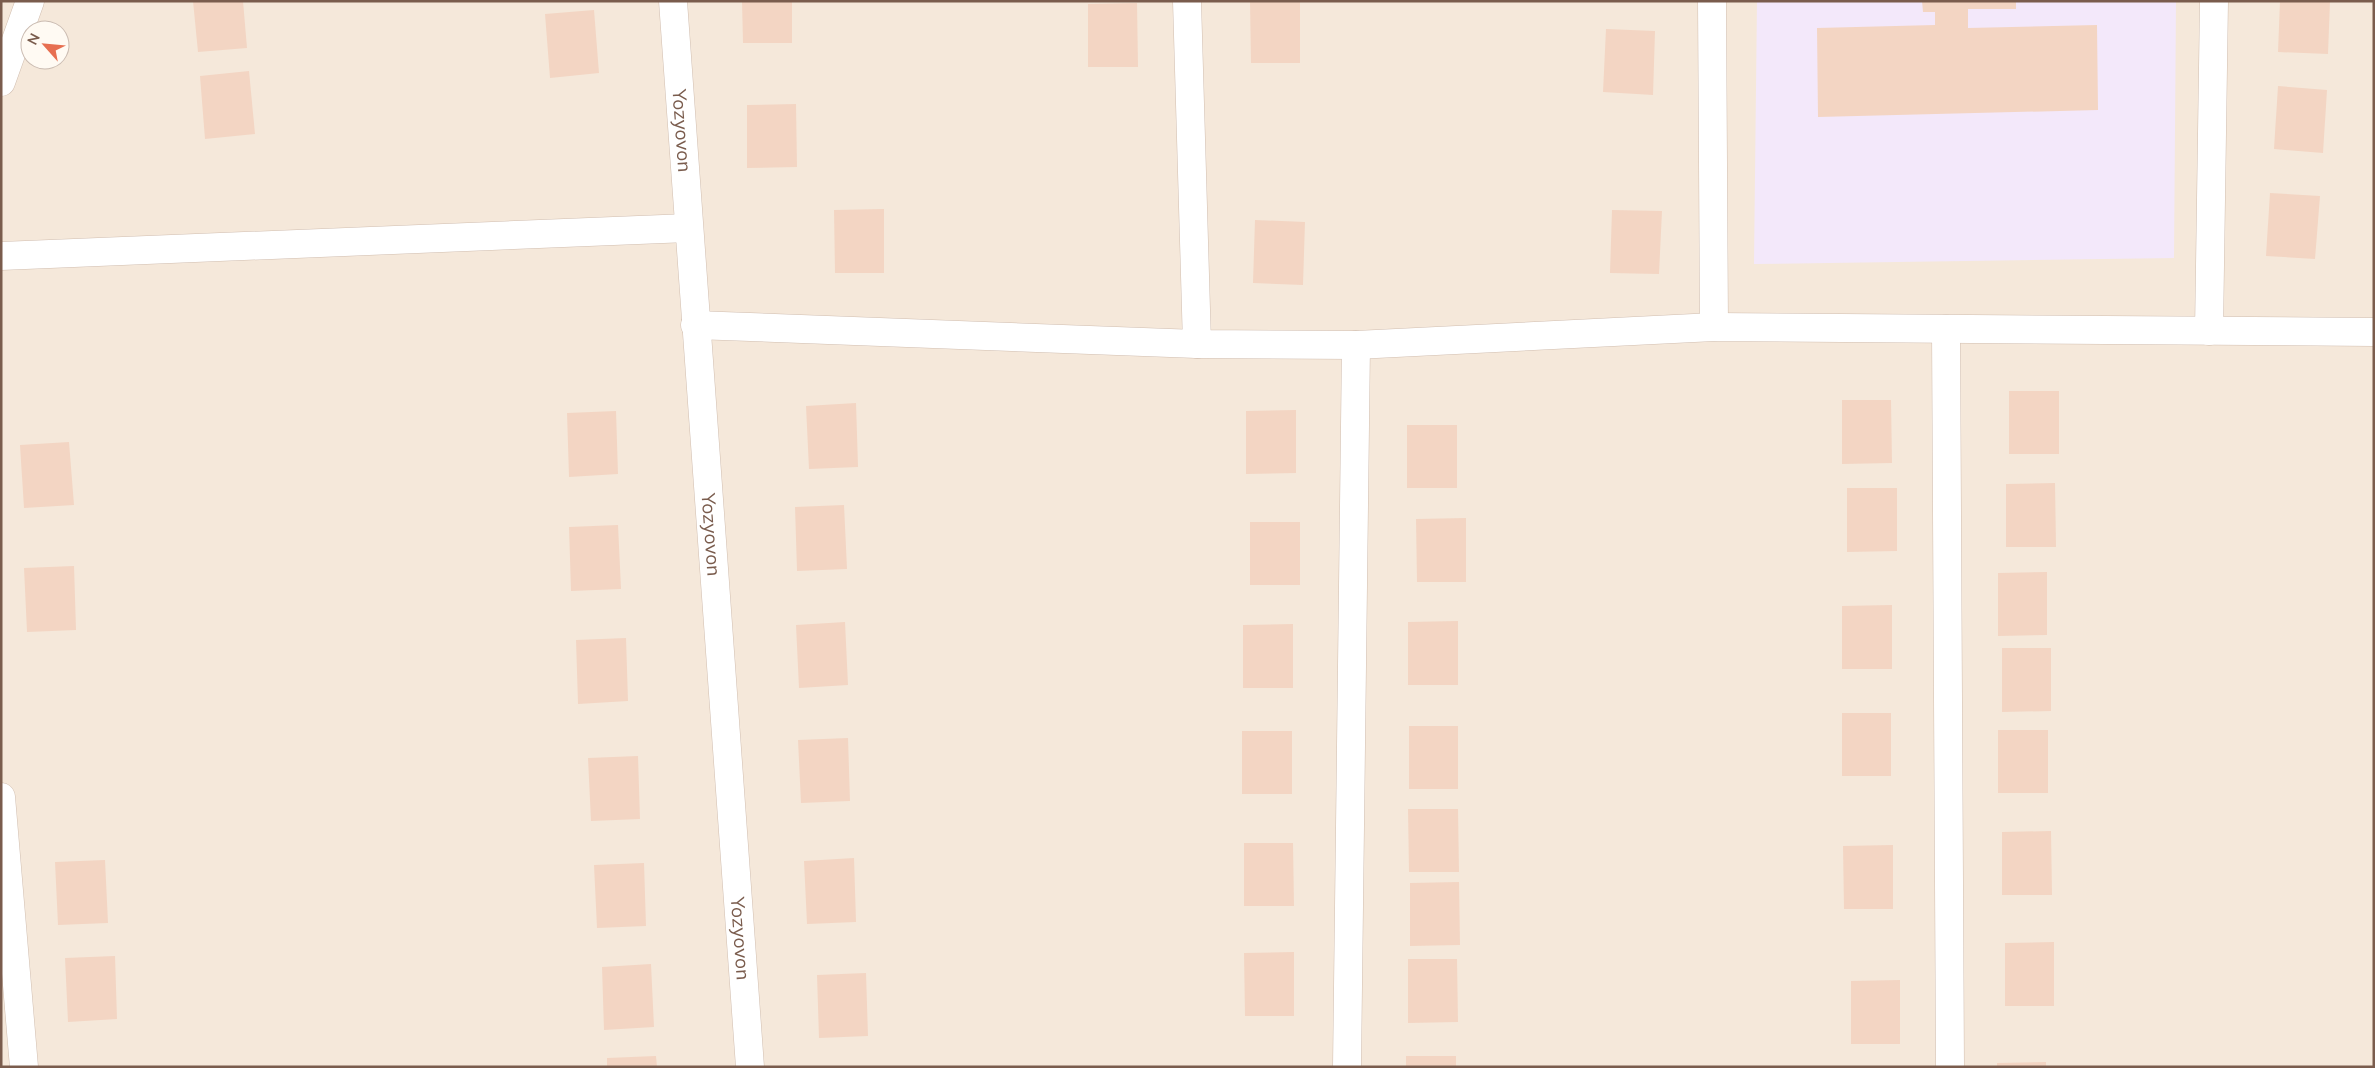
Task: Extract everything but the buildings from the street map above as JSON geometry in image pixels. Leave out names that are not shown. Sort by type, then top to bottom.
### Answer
[{"type":"street","points":[[1,82],[30,1]]},
{"type":"street","name":"Yozyovon","points":[[673,1],[750,1067]]},
{"type":"street","points":[[1187,1],[1197,344]]},
{"type":"street","points":[[1712,1],[1714,327]]},
{"type":"street","points":[[2209,331],[2214,1]]},
{"type":"street","points":[[1,256],[688,228]]},
{"type":"street","points":[[695,325],[1197,344],[1356,346],[1714,327],[2374,332]]},
{"type":"street","points":[[1946,329],[1950,1067]]},
{"type":"street","points":[[1347,1067],[1356,346]]},
{"type":"street","points":[[1,797],[24,1067]]},
{"type":"shaded area","points":[[1,1],[2374,1],[2374,1067],[1,1067]]},
{"type":"shaded area","points":[[1757,1],[2176,1],[2174,258],[1754,264]]}]
